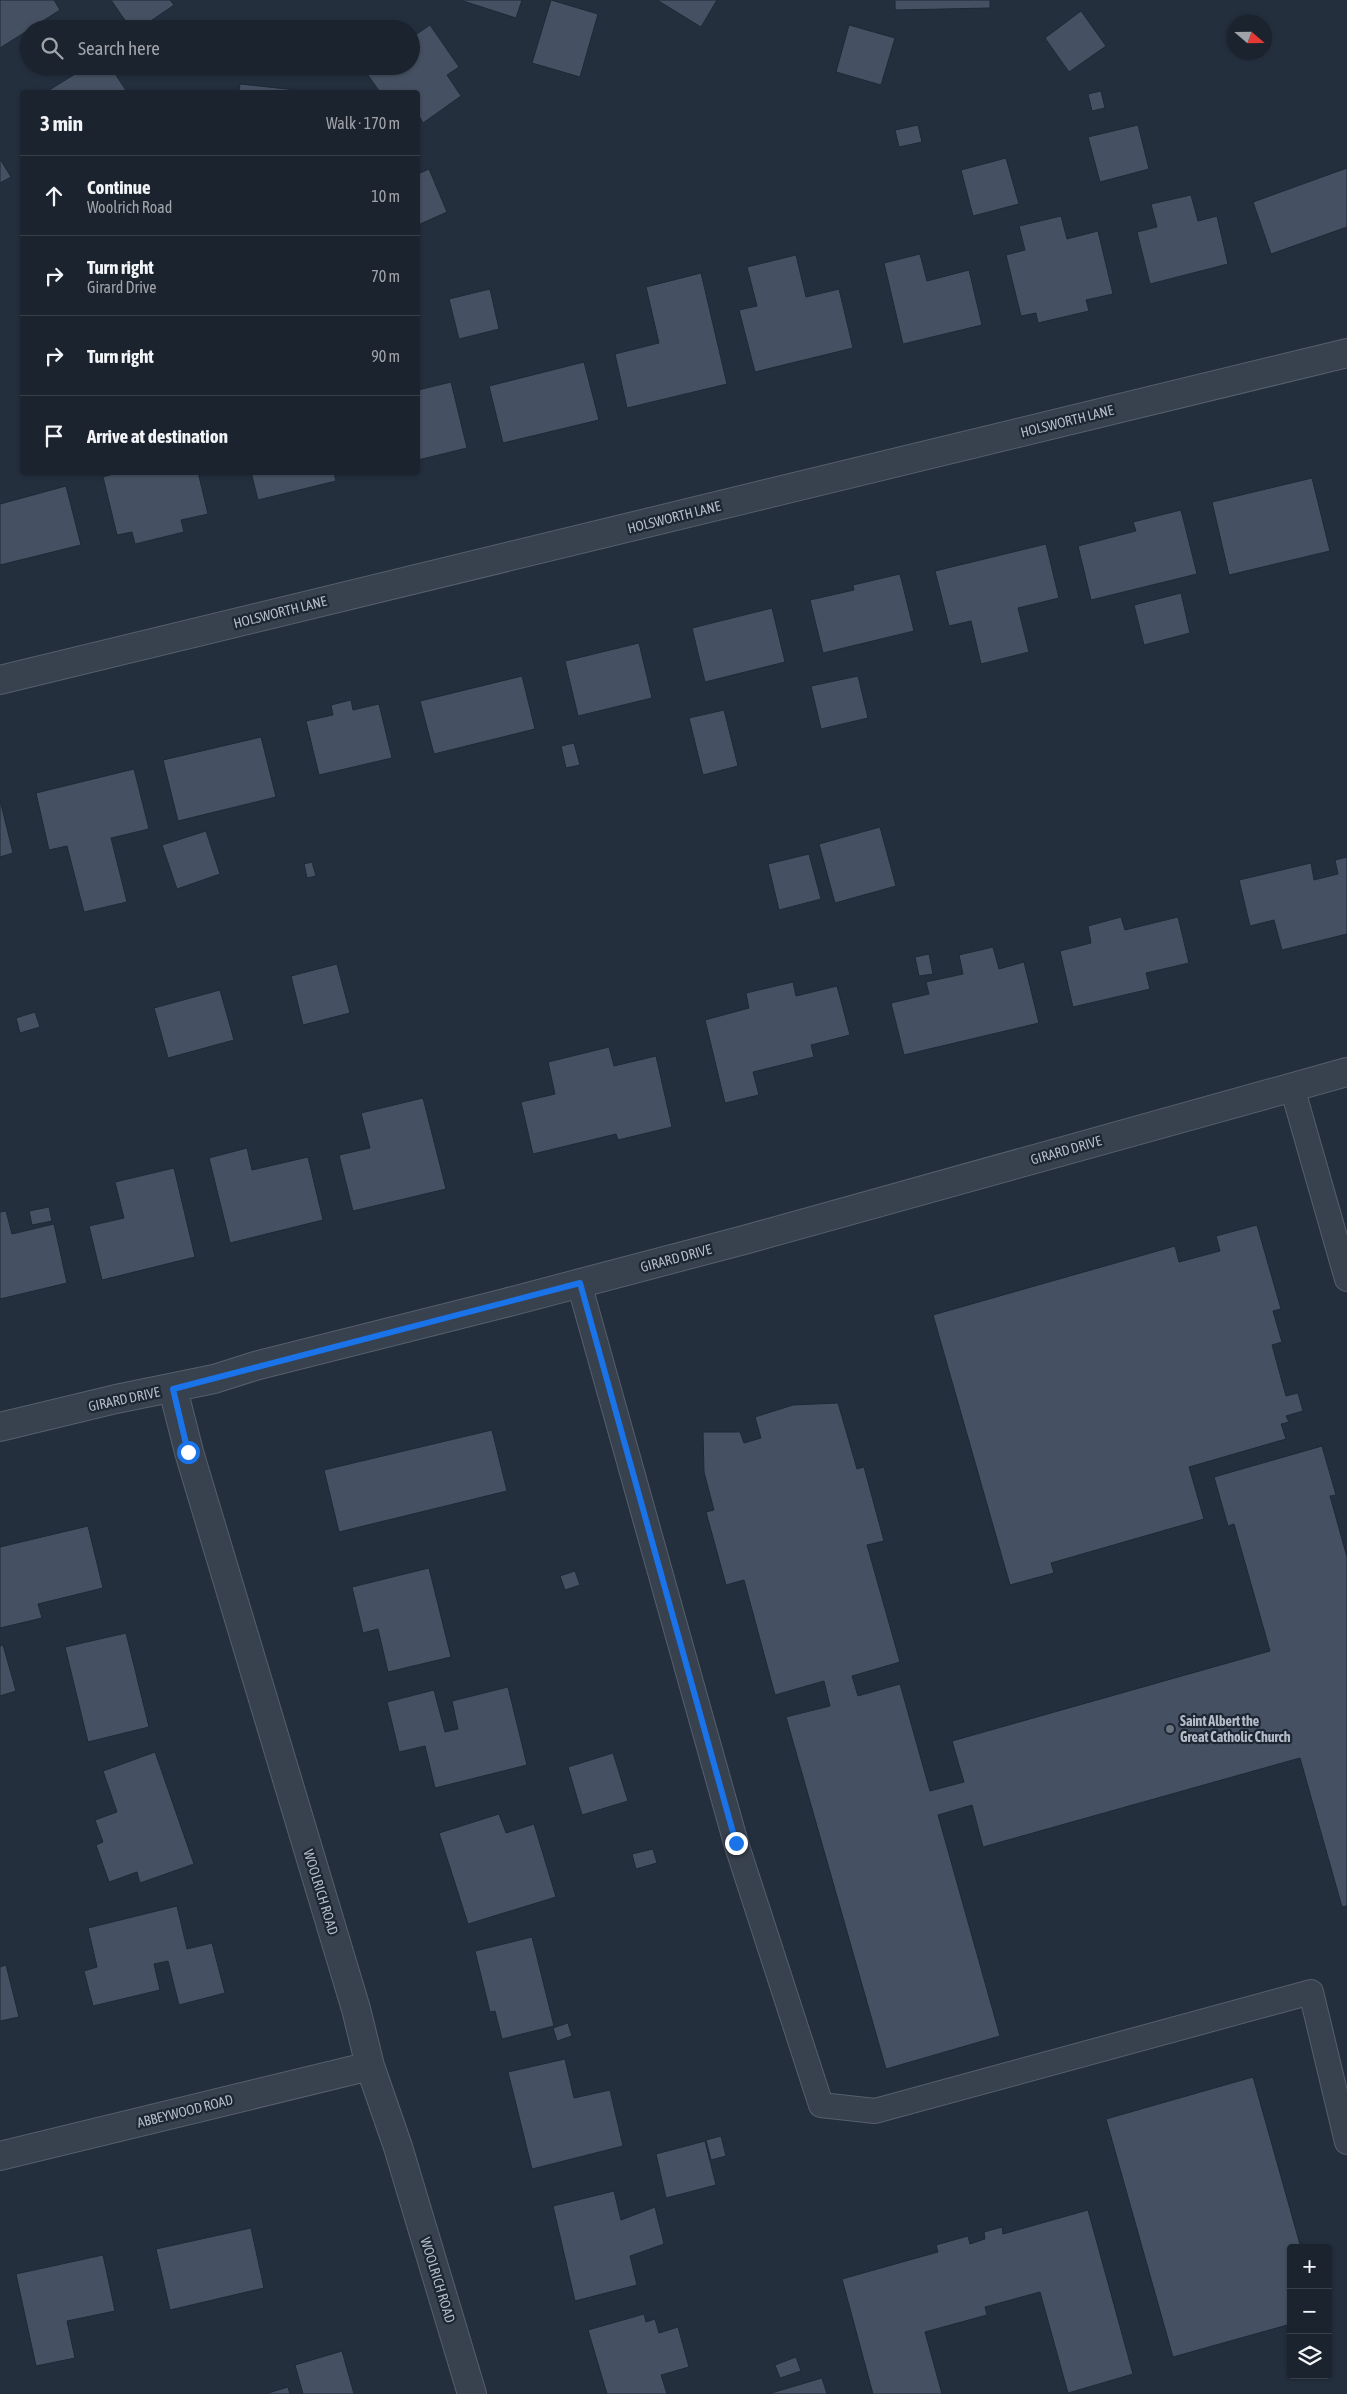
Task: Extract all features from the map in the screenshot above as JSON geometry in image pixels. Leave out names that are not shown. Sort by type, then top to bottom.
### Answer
[{"type":"street","name":"HOLSWORTH LANE","points":[[0,680],[1347,353]]},
{"type":"street","name":"GIRARD DRIVE","points":[[0,1428],[116,1399],[173,1389],[580,1283],[1347,1072]]},
{"type":"street","name":"WOOLRICH ROAD","points":[[173,1389],[188,1452],[356,2009],[370,2066],[398,2148],[472,2394]]},
{"type":"street","name":"ABBEYWOOD ROAD","points":[[0,2156],[370,2066]]},
{"type":"lane","points":[[1292,1087],[1347,1278]]},
{"type":"lane","points":[[580,1283],[736,1843],[821,2105],[875,2111],[1311,1992],[1347,2142]]},
{"type":"building","points":[[0,0],[54,0],[60,10],[44,20],[20,20],[20,35],[0,48]]},
{"type":"building","points":[[111,0],[170,0],[174,5],[152,20],[125,20]]},
{"type":"building","points":[[460,0],[522,0],[516,18]]},
{"type":"building","points":[[551,0],[598,14],[580,77],[532,63]]},
{"type":"building","points":[[657,0],[717,0],[701,27]]},
{"type":"building","points":[[895,0],[990,0],[990,8],[895,10]]},
{"type":"building","points":[[1081,11],[1106,46],[1069,72],[1045,38]]},
{"type":"building","points":[[430,25],[459,67],[447,75],[461,96],[423,123],[420,118],[420,90],[379,90],[368,75],[420,75],[420,32]]},
{"type":"building","points":[[849,25],[895,38],[881,85],[836,72]]},
{"type":"building","points":[[73,75],[116,75],[126,90],[49,90]]},
{"type":"building","points":[[240,84],[296,90],[239,90]]},
{"type":"building","points":[[1101,91],[1105,108],[1092,111],[1088,94]]},
{"type":"building","points":[[918,125],[922,142],[899,147],[895,130]]},
{"type":"building","points":[[1138,125],[1149,169],[1100,182],[1088,137]]},
{"type":"building","points":[[1006,158],[1019,204],[973,216],[961,170]]},
{"type":"building","points":[[0,159],[11,177],[0,183]]},
{"type":"building","points":[[1347,168],[1347,227],[1271,254],[1253,202]]},
{"type":"building","points":[[429,169],[447,212],[420,224],[420,173]]},
{"type":"building","points":[[1191,195],[1198,221],[1217,216],[1228,264],[1150,284],[1137,232],[1157,227],[1151,204]]},
{"type":"building","points":[[1061,216],[1067,239],[1098,231],[1113,294],[1086,300],[1089,311],[1038,323],[1036,313],[1021,316],[1006,255],[1025,250],[1019,226]]},
{"type":"building","points":[[920,254],[927,281],[969,270],[982,325],[903,344],[884,263]]},
{"type":"building","points":[[796,255],[806,297],[839,289],[853,348],[755,372],[739,310],[757,306],[747,267]]},
{"type":"building","points":[[701,273],[727,384],[627,408],[615,354],[659,343],[646,287]]},
{"type":"building","points":[[490,289],[499,329],[459,339],[449,299]]},
{"type":"building","points":[[584,362],[599,420],[503,443],[489,386]]},
{"type":"building","points":[[451,382],[467,448],[420,460],[420,390]]},
{"type":"building","points":[[110,475],[199,475],[208,514],[181,520],[184,532],[135,544],[132,532],[117,535],[103,477]]},
{"type":"building","points":[[252,475],[335,475],[336,481],[258,500]]},
{"type":"building","points":[[1312,478],[1330,551],[1229,575],[1212,502]]},
{"type":"building","points":[[66,486],[81,545],[0,565],[0,504]]},
{"type":"building","points":[[1181,510],[1197,574],[1091,600],[1078,546],[1136,531],[1133,522]]},
{"type":"building","points":[[1046,544],[1059,598],[1018,608],[1029,652],[981,664],[971,621],[949,626],[935,571]]},
{"type":"building","points":[[900,574],[914,631],[823,653],[810,600],[854,590],[853,585]]},
{"type":"building","points":[[1181,593],[1190,633],[1144,645],[1134,605]]},
{"type":"building","points":[[772,608],[785,662],[705,682],[692,628]]},
{"type":"building","points":[[639,643],[652,698],[578,716],[565,661]]},
{"type":"building","points":[[522,676],[535,729],[434,754],[420,701]]},
{"type":"building","points":[[858,676],[868,718],[821,729],[811,686]]},
{"type":"building","points":[[351,700],[353,710],[379,704],[392,758],[319,775],[306,721],[333,715],[331,705]]},
{"type":"building","points":[[724,710],[738,766],[703,775],[689,718]]},
{"type":"building","points":[[261,737],[276,797],[178,821],[163,760]]},
{"type":"building","points":[[574,743],[580,765],[566,768],[561,746]]},
{"type":"building","points":[[134,769],[149,829],[111,838],[127,902],[84,912],[67,846],[49,850],[36,793]]},
{"type":"building","points":[[0,800],[13,853],[0,857]]},
{"type":"building","points":[[880,827],[896,886],[835,903],[819,844]]},
{"type":"building","points":[[206,831],[220,874],[177,889],[162,845]]},
{"type":"building","points":[[809,854],[821,899],[779,910],[768,864]]},
{"type":"building","points":[[1347,857],[1347,934],[1282,950],[1274,920],[1250,926],[1239,880],[1311,863],[1314,880],[1338,874],[1335,860]]},
{"type":"building","points":[[312,862],[316,876],[307,878],[304,864]]},
{"type":"building","points":[[1121,917],[1125,930],[1178,917],[1189,963],[1146,973],[1150,989],[1073,1007],[1060,951],[1091,943],[1088,926]]},
{"type":"building","points":[[993,947],[999,969],[1024,962],[1039,1023],[904,1055],[891,1003],[929,994],[926,982],[963,974],[959,955]]},
{"type":"building","points":[[929,954],[933,974],[919,976],[915,957]]},
{"type":"building","points":[[337,964],[350,1013],[303,1025],[291,976]]},
{"type":"building","points":[[793,982],[796,996],[837,986],[850,1035],[811,1045],[814,1057],[753,1072],[759,1095],[725,1103],[705,1020],[749,1008],[746,993]]},
{"type":"building","points":[[220,990],[234,1040],[168,1058],[154,1008]]},
{"type":"building","points":[[35,1012],[40,1027],[20,1033],[16,1018]]},
{"type":"building","points":[[609,1047],[614,1066],[656,1056],[672,1127],[618,1140],[616,1134],[533,1154],[521,1102],[555,1094],[548,1062]]},
{"type":"building","points":[[423,1098],[446,1189],[353,1211],[339,1155],[370,1148],[361,1113]]},
{"type":"building","points":[[247,1148],[252,1170],[308,1157],[323,1220],[230,1243],[209,1158]]},
{"type":"building","points":[[174,1168],[195,1257],[102,1280],[89,1226],[124,1218],[115,1182]]},
{"type":"building","points":[[49,1207],[52,1221],[32,1225],[29,1211]]},
{"type":"building","points":[[6,1211],[12,1234],[54,1224],[67,1283],[0,1299],[0,1212]]},
{"type":"building","points":[[1257,1225],[1281,1309],[1273,1311],[1282,1342],[1272,1345],[1286,1396],[1298,1393],[1303,1411],[1286,1416],[1289,1422],[1281,1424],[1286,1439],[1189,1467],[1204,1519],[1051,1563],[1054,1573],[1010,1585],[933,1315],[1175,1246],[1179,1262],[1220,1251],[1216,1236]]},
{"type":"building","name":"Saint Albert the Great Catholic Church","points":[[838,1403],[857,1469],[864,1467],[884,1541],[867,1545],[900,1662],[852,1676],[858,1696],[900,1684],[930,1791],[964,1782],[952,1741],[1270,1651],[1234,1524],[1228,1526],[1214,1477],[1322,1446],[1336,1495],[1330,1496],[1347,1557],[1347,1906],[1342,1907],[1300,1758],[983,1847],[972,1805],[938,1815],[1000,2036],[886,2069],[786,1717],[830,1706],[824,1681],[775,1695],[744,1580],[726,1585],[706,1512],[714,1510],[704,1472],[703,1432],[740,1432],[744,1443],[761,1438],[755,1417],[793,1405]]},
{"type":"building","points":[[492,1430],[507,1491],[339,1532],[324,1470]]},
{"type":"building","points":[[88,1526],[103,1588],[38,1604],[42,1618],[0,1628],[0,1547]]},
{"type":"building","points":[[429,1568],[451,1657],[388,1672],[378,1629],[363,1633],[352,1587]]},
{"type":"building","points":[[575,1571],[580,1585],[565,1590],[560,1576]]},
{"type":"building","points":[[126,1633],[149,1727],[88,1742],[65,1647]]},
{"type":"building","points":[[3,1645],[16,1691],[0,1696],[0,1646]]},
{"type":"building","points":[[508,1687],[527,1765],[435,1788],[425,1746],[399,1752],[387,1702],[434,1690],[445,1732],[458,1729],[452,1701]]},
{"type":"building","points":[[155,1752],[194,1864],[140,1883],[137,1872],[109,1882],[96,1845],[103,1842],[95,1820],[117,1812],[103,1771]]},
{"type":"building","points":[[613,1753],[628,1801],[582,1815],[568,1767]]},
{"type":"building","points":[[499,1814],[506,1833],[534,1824],[556,1897],[468,1924],[439,1833]]},
{"type":"building","points":[[653,1849],[657,1863],[636,1869],[632,1854]]},
{"type":"building","points":[[177,1906],[187,1949],[212,1943],[225,1993],[179,2005],[168,1961],[154,1964],[160,1990],[93,2006],[84,1971],[97,1967],[88,1928]]},
{"type":"building","points":[[532,1937],[554,2026],[502,2039],[495,2011],[490,2012],[475,1951]]},
{"type":"building","points":[[6,1965],[19,2017],[0,2021],[0,1967]]},
{"type":"building","points":[[568,2023],[572,2036],[557,2041],[553,2028]]},
{"type":"building","points":[[565,2059],[574,2098],[610,2090],[623,2146],[532,2169],[508,2072]]},
{"type":"building","points":[[1253,2077],[1300,2244],[1287,2244],[1287,2325],[1173,2357],[1106,2119]]},
{"type":"building","points":[[721,2136],[726,2156],[711,2160],[706,2140]]},
{"type":"building","points":[[705,2141],[716,2185],[666,2198],[656,2154]]},
{"type":"building","points":[[614,2191],[621,2220],[655,2207],[664,2244],[630,2256],[637,2285],[575,2301],[553,2206]]},
{"type":"building","points":[[1088,2210],[1133,2374],[1068,2393],[1040,2292],[985,2307],[987,2315],[925,2332],[942,2394],[873,2394],[842,2279],[938,2252],[936,2245],[968,2236],[970,2244],[985,2239],[984,2232],[1002,2227],[1003,2234]]},
{"type":"building","points":[[251,2228],[264,2288],[170,2310],[156,2249]]},
{"type":"building","points":[[103,2255],[115,2311],[67,2321],[75,2358],[36,2366],[16,2274]]},
{"type":"building","points":[[644,2314],[646,2322],[655,2319],[659,2333],[678,2327],[689,2367],[661,2375],[667,2394],[607,2394],[588,2330]]},
{"type":"building","points":[[342,2351],[354,2394],[303,2394],[295,2365]]},
{"type":"building","points":[[796,2357],[801,2371],[780,2378],[775,2365]]},
{"type":"building","points":[[822,2378],[827,2394],[768,2394]]},
{"type":"building","points":[[288,2387],[290,2394],[265,2394]]},
{"type":"place","name":"Saint Albert the Great Catholic Church","points":[[1170,1729]]},
{"type":"route","points":[[188,1452],[173,1389],[580,1283],[663,1575],[736,1843]]}]
